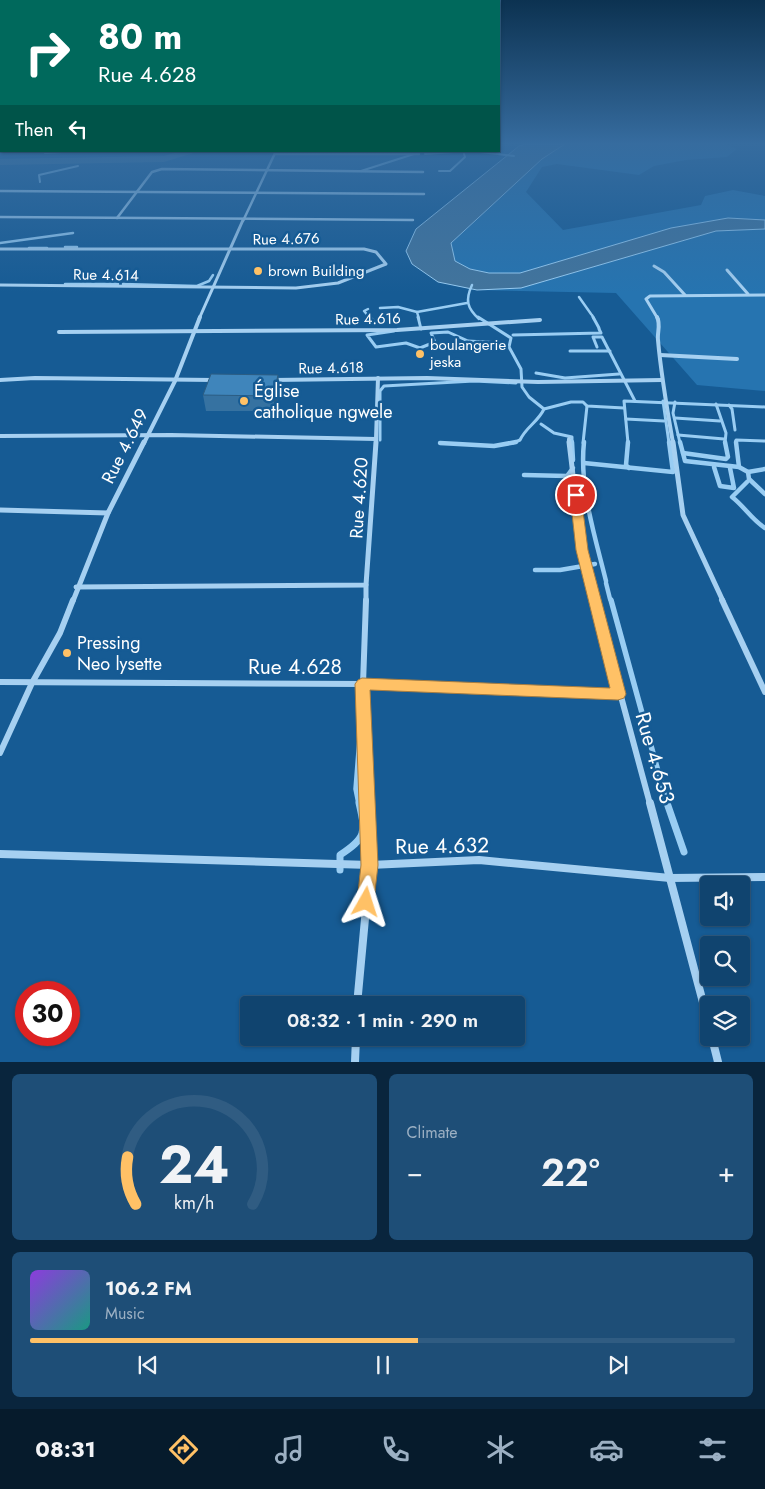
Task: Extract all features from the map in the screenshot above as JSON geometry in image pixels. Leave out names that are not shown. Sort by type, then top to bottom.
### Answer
[{"type":"street","points":[[117,218],[134,194]]},
{"type":"street","name":"Rue 4.649","points":[[0,753],[32,683],[60,633],[76,587],[108,513],[174,381],[211,288],[255,194]]},
{"type":"street","points":[[350,194],[424,194]]},
{"type":"street","points":[[0,217],[413,220]]},
{"type":"street","name":"Rue 4.676","points":[[0,250],[229,251],[364,249],[376,252],[386,264],[345,281],[328,285],[280,289],[211,288]]},
{"type":"street","points":[[654,266],[664,272],[685,296]]},
{"type":"street","points":[[727,270],[748,294]]},
{"type":"street","name":"Rue 4.614","points":[[0,285],[211,288]]},
{"type":"street","points":[[765,295],[650,296],[646,299],[659,320],[658,334],[662,380],[683,515],[765,692]]},
{"type":"street","name":"Rue 4.616","points":[[59,332],[397,330],[540,320]]},
{"type":"street","points":[[660,355],[737,359]]},
{"type":"street","points":[[0,380],[35,378],[174,381],[223,380]]},
{"type":"street","points":[[376,439],[378,378]]},
{"type":"street","name":"Rue 4.618","points":[[272,380],[378,378],[488,379],[538,382],[662,380]]},
{"type":"street","name":"Rue 4.620","points":[[0,436],[376,439],[366,586],[362,684],[370,865],[358,996]]},
{"type":"street","name":"Rue 4.653","points":[[569,439],[582,550],[618,694],[701,996]]},
{"type":"street","points":[[0,510],[108,513]]},
{"type":"street","points":[[76,587],[366,586]]},
{"type":"street","name":"Rue 4.628","points":[[0,682],[362,684],[618,694]]},
{"type":"street","name":"Rue 4.632","points":[[0,854],[370,865],[478,860],[670,878],[765,877]]},
{"type":"street","points":[[355,1062],[356,1046]]},
{"type":"street","points":[[714,1046],[718,1062]]},
{"type":"shaded area","points":[[460,194],[505,194],[451,243],[455,261],[470,269],[489,273],[520,273],[671,228],[728,218],[765,220],[765,229],[716,231],[521,288],[477,290],[438,282],[412,264],[406,251],[416,229]]},
{"type":"shaded area","points":[[505,194],[528,194],[563,230],[701,205],[705,196],[716,194],[752,194],[765,196],[765,220],[728,218],[671,228],[520,273],[489,273],[470,269],[455,261],[451,243]]},
{"type":"shaded area","points":[[765,229],[765,391],[697,385],[616,293],[477,290],[521,288],[716,231]]},
{"type":"building","points":[[211,374],[278,375],[273,396],[203,395]]},
{"type":"waterway","points":[[0,243],[73,233]]},
{"type":"waterway","points":[[65,247],[77,247]]},
{"type":"waterway","points":[[29,248],[47,248]]},
{"type":"waterway","points":[[123,284],[197,286],[209,281],[213,275]]},
{"type":"waterway","points":[[65,284],[118,284]]},
{"type":"waterway","points":[[472,285],[468,295],[468,304],[479,319]]},
{"type":"waterway","points":[[579,297],[591,314]]},
{"type":"waterway","points":[[417,312],[467,303]]},
{"type":"waterway","points":[[380,308],[398,307],[417,312]]},
{"type":"waterway","points":[[368,309],[364,311],[371,319]]},
{"type":"waterway","points":[[417,312],[419,319]]},
{"type":"waterway","points":[[370,317],[374,322]]},
{"type":"waterway","points":[[418,317],[421,329]]},
{"type":"waterway","points":[[478,317],[511,338],[509,347],[521,369],[522,387],[529,397],[544,409]]},
{"type":"waterway","points":[[593,317],[599,328]]},
{"type":"waterway","points":[[513,335],[601,333],[599,329]]},
{"type":"waterway","points":[[394,331],[367,335],[376,347],[406,343],[420,348],[435,342],[431,333],[448,332],[468,341],[501,343]]},
{"type":"waterway","points":[[597,347],[593,337],[602,337],[609,351]]},
{"type":"waterway","points":[[570,351],[609,351]]},
{"type":"waterway","points":[[609,351],[635,401]]},
{"type":"waterway","points":[[536,373],[565,378],[619,374]]},
{"type":"waterway","points":[[380,440],[380,391],[384,386],[474,381],[516,383]]},
{"type":"waterway","points":[[628,443],[624,401],[663,403]]},
{"type":"waterway","points":[[544,409],[571,402],[583,402],[587,406]]},
{"type":"waterway","points":[[663,403],[675,403]]},
{"type":"waterway","points":[[663,403],[669,443]]},
{"type":"waterway","points":[[675,403],[716,405]]},
{"type":"waterway","points":[[675,403],[673,413],[678,435]]},
{"type":"waterway","points":[[716,405],[729,405]]},
{"type":"waterway","points":[[716,405],[726,433],[725,442]]},
{"type":"waterway","points":[[729,405],[765,407]]},
{"type":"waterway","points":[[729,405],[732,409],[735,430]]},
{"type":"waterway","points":[[583,443],[587,406]]},
{"type":"waterway","points":[[587,406],[624,408]]},
{"type":"waterway","points":[[515,442],[520,440],[539,418],[544,409]]},
{"type":"waterway","points":[[675,418],[720,421]]},
{"type":"waterway","points":[[626,419],[664,421]]},
{"type":"waterway","points":[[541,424],[554,433],[572,437],[572,442]]},
{"type":"waterway","points":[[678,435],[724,439]]},
{"type":"waterway","points":[[678,435],[680,443]]},
{"type":"waterway","points":[[736,442],[736,440],[765,441]]},
{"type":"waterway","points":[[440,443],[494,446],[515,442]]},
{"type":"waterway","points":[[572,442],[573,460]]},
{"type":"waterway","points":[[584,442],[583,459],[586,494],[606,581]]},
{"type":"waterway","points":[[628,468],[673,472],[669,442]]},
{"type":"waterway","points":[[680,442],[685,461],[739,467]]},
{"type":"waterway","points":[[683,453],[726,459],[728,457],[725,442]]},
{"type":"waterway","points":[[736,442],[739,467]]},
{"type":"waterway","points":[[628,443],[626,465],[628,468]]},
{"type":"waterway","points":[[584,463],[628,468]]},
{"type":"waterway","points":[[714,467],[720,486],[734,488],[730,468]]},
{"type":"waterway","points":[[739,467],[748,472]]},
{"type":"waterway","points":[[524,475],[567,476],[573,468]]},
{"type":"waterway","points":[[748,472],[765,469]]},
{"type":"waterway","points":[[748,472],[749,479],[765,494]]},
{"type":"waterway","points":[[747,482],[732,497],[765,528]]},
{"type":"waterway","points":[[535,570],[560,570],[595,564]]},
{"type":"waterway","points":[[606,583],[610,599]]},
{"type":"waterway","points":[[611,600],[667,804]]},
{"type":"waterway","points":[[359,702],[360,738],[356,789],[359,804]]},
{"type":"waterway","points":[[340,870],[340,855],[355,844],[362,834],[363,821],[359,803]]},
{"type":"waterway","points":[[667,803],[684,852]]},
{"type":"place","name":"brown Building","points":[[258,271]]},
{"type":"place","name":"boulangerie jeska","points":[[420,354]]},
{"type":"place","name":"Église catholique ngwele","points":[[244,401]]},
{"type":"place","name":"Pressing Neo lysette","points":[[67,653]]},
{"type":"route","points":[[366,902],[370,865],[362,684],[618,694],[582,550],[576,495]]}]
